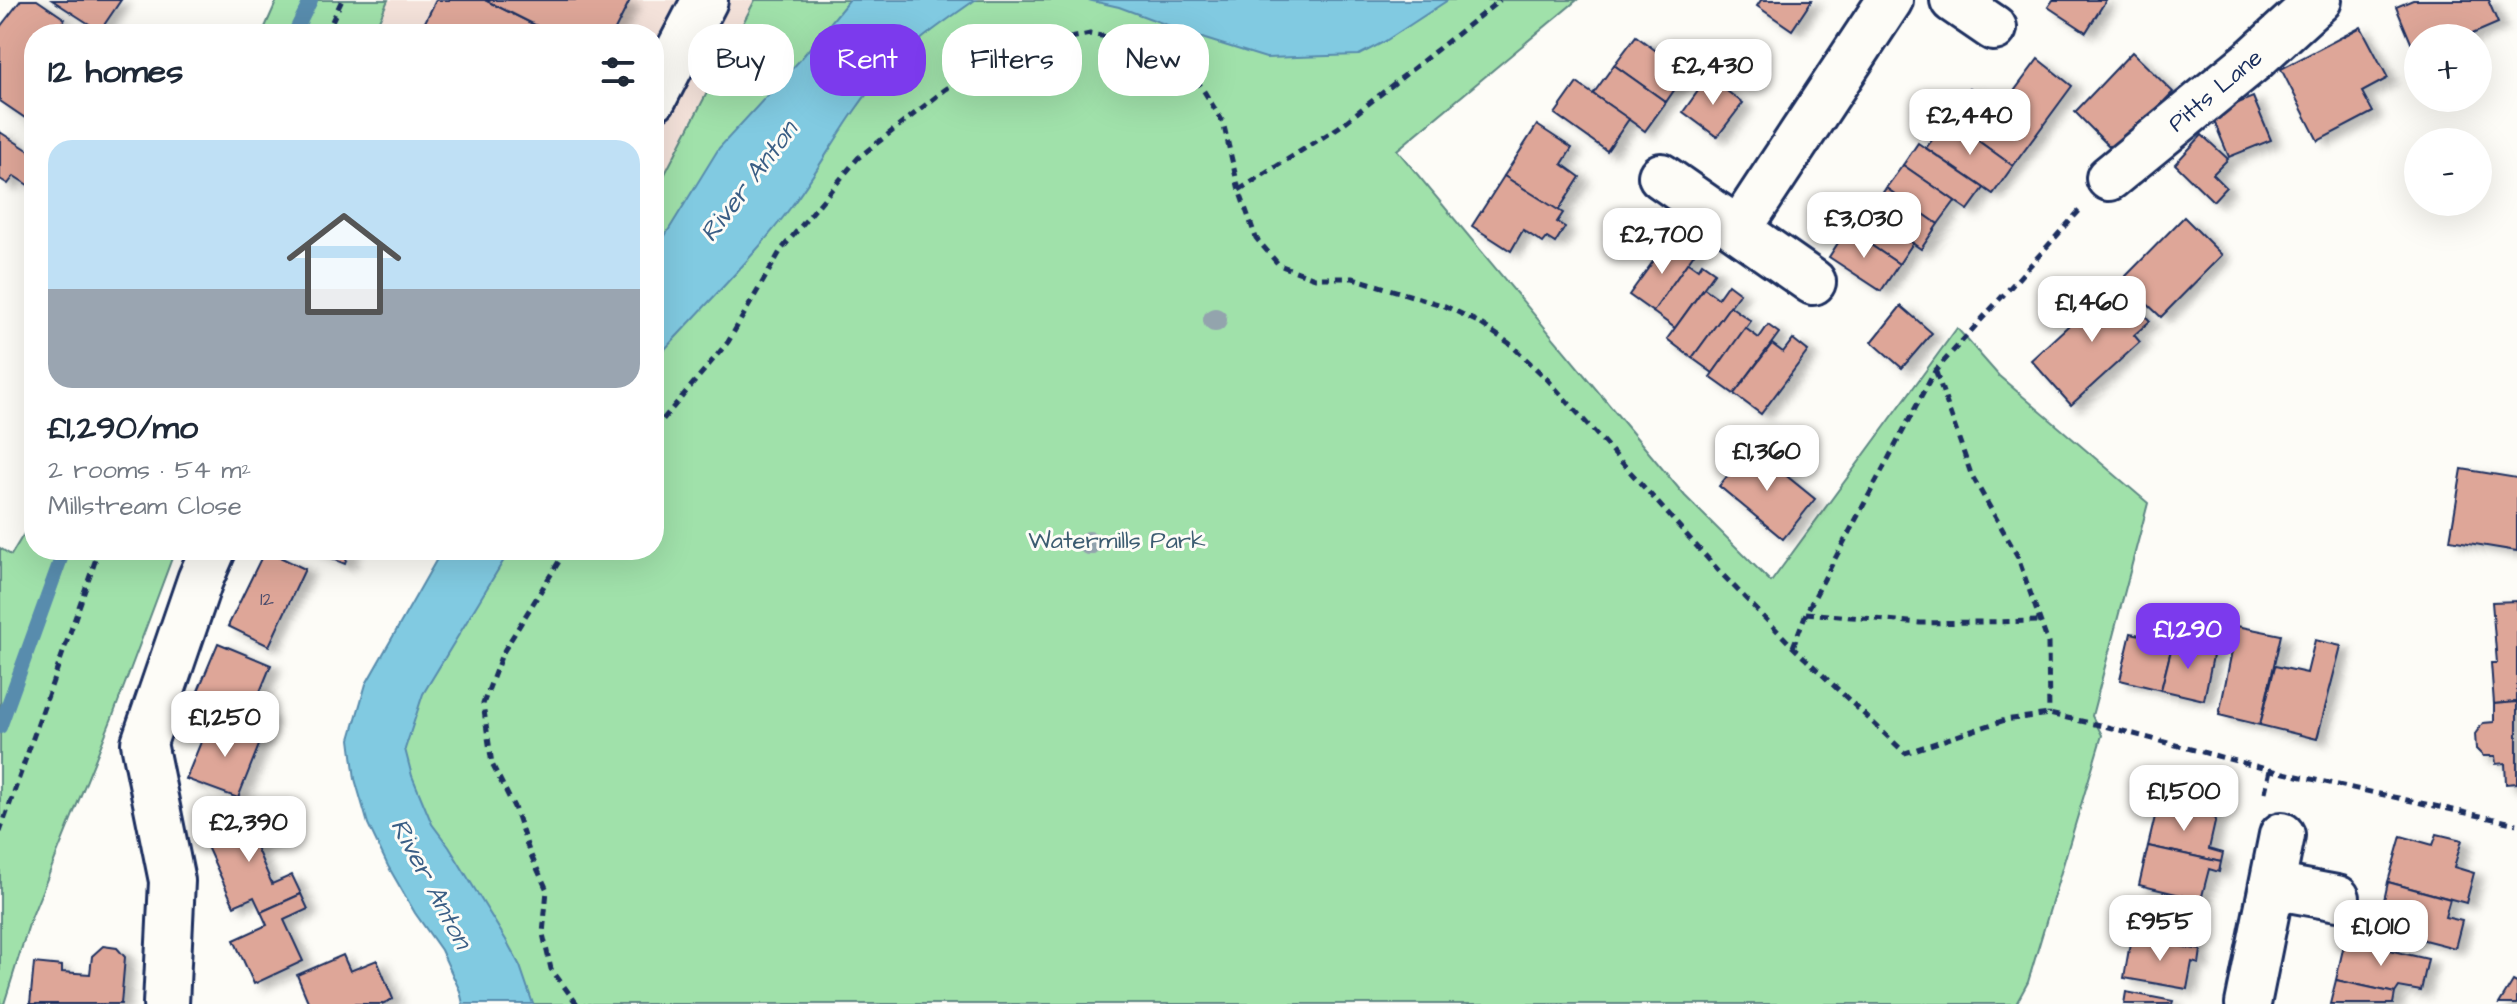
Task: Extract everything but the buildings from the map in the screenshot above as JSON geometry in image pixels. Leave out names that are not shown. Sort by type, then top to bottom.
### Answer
[{"type":"street","points":[[664,79],[705,0]]},
{"type":"street","points":[[1739,229],[1890,0]]},
{"type":"street","points":[[1953,0],[1994,28]]},
{"type":"street","name":"Pitts Lane","points":[[2109,178],[2252,61],[2319,0]]},
{"type":"street","points":[[1661,176],[1813,282]]},
{"type":"street","points":[[173,1002],[172,881],[144,743],[209,560]]},
{"type":"street","points":[[2248,1004],[2282,835]]},
{"type":"street","points":[[2273,886],[2337,898]]},
{"type":"path","points":[[331,24],[342,0]]},
{"type":"path","points":[[1239,190],[1339,127],[1500,0]]},
{"type":"path","points":[[664,418],[728,342],[781,250],[858,158],[946,89],[1022,48],[1090,34],[1131,41],[1189,67],[1223,122],[1239,190],[1256,238],[1279,265],[1315,278],[1353,278],[1445,306],[1478,322],[1509,343],[1548,380],[1719,571],[1793,647],[1905,753],[2005,720],[2049,714],[2270,770],[2517,824]]},
{"type":"path","points":[[1793,647],[1806,613],[1935,371],[2109,178]]},
{"type":"path","points":[[1935,371],[1971,474],[2017,555],[2048,643],[2049,714]]},
{"type":"path","points":[[0,832],[95,560]]},
{"type":"path","points":[[560,560],[502,654],[483,704],[492,764],[514,807],[547,890],[543,934],[551,969],[577,1004]]},
{"type":"path","points":[[1806,613],[1920,623],[2040,621]]},
{"type":"shaded area","points":[[291,0],[758,0],[746,24],[688,24],[688,96],[709,96],[664,183],[664,24],[281,24]]},
{"type":"green space","points":[[277,0],[388,0],[377,24],[266,24]]},
{"type":"green space","name":"Watermills Park","points":[[755,0],[1577,0],[1397,150],[1685,496],[1771,582],[1957,328],[1999,376],[2148,503],[2092,716],[2102,735],[2028,982],[2016,1004],[487,1004],[406,846],[392,668],[459,560],[664,560],[664,176],[705,96],[794,96],[794,24],[743,24]]},
{"type":"green space","points":[[24,534],[24,560],[171,560],[114,713],[30,921],[4,1004],[0,1004],[0,548],[11,555]]},
{"type":"water","points":[[849,0],[975,0],[926,36],[926,24],[829,24]]},
{"type":"water","points":[[1088,0],[1448,0],[1359,55],[1266,58],[1209,40],[1209,24],[1165,24],[1119,7]]},
{"type":"water","name":"River Anton","points":[[810,48],[810,96],[866,96],[775,227],[664,350],[664,237],[719,148],[767,96],[794,96],[794,67]]},
{"type":"water","name":"River Anton","points":[[436,560],[504,560],[423,694],[405,749],[412,776],[432,824],[506,940],[520,966],[533,1004],[463,1004],[441,950],[388,866],[368,824],[355,779],[350,739],[366,684]]},
{"type":"waterway","points":[[299,24],[311,0]]},
{"type":"waterway","points":[[0,727],[60,560]]}]
